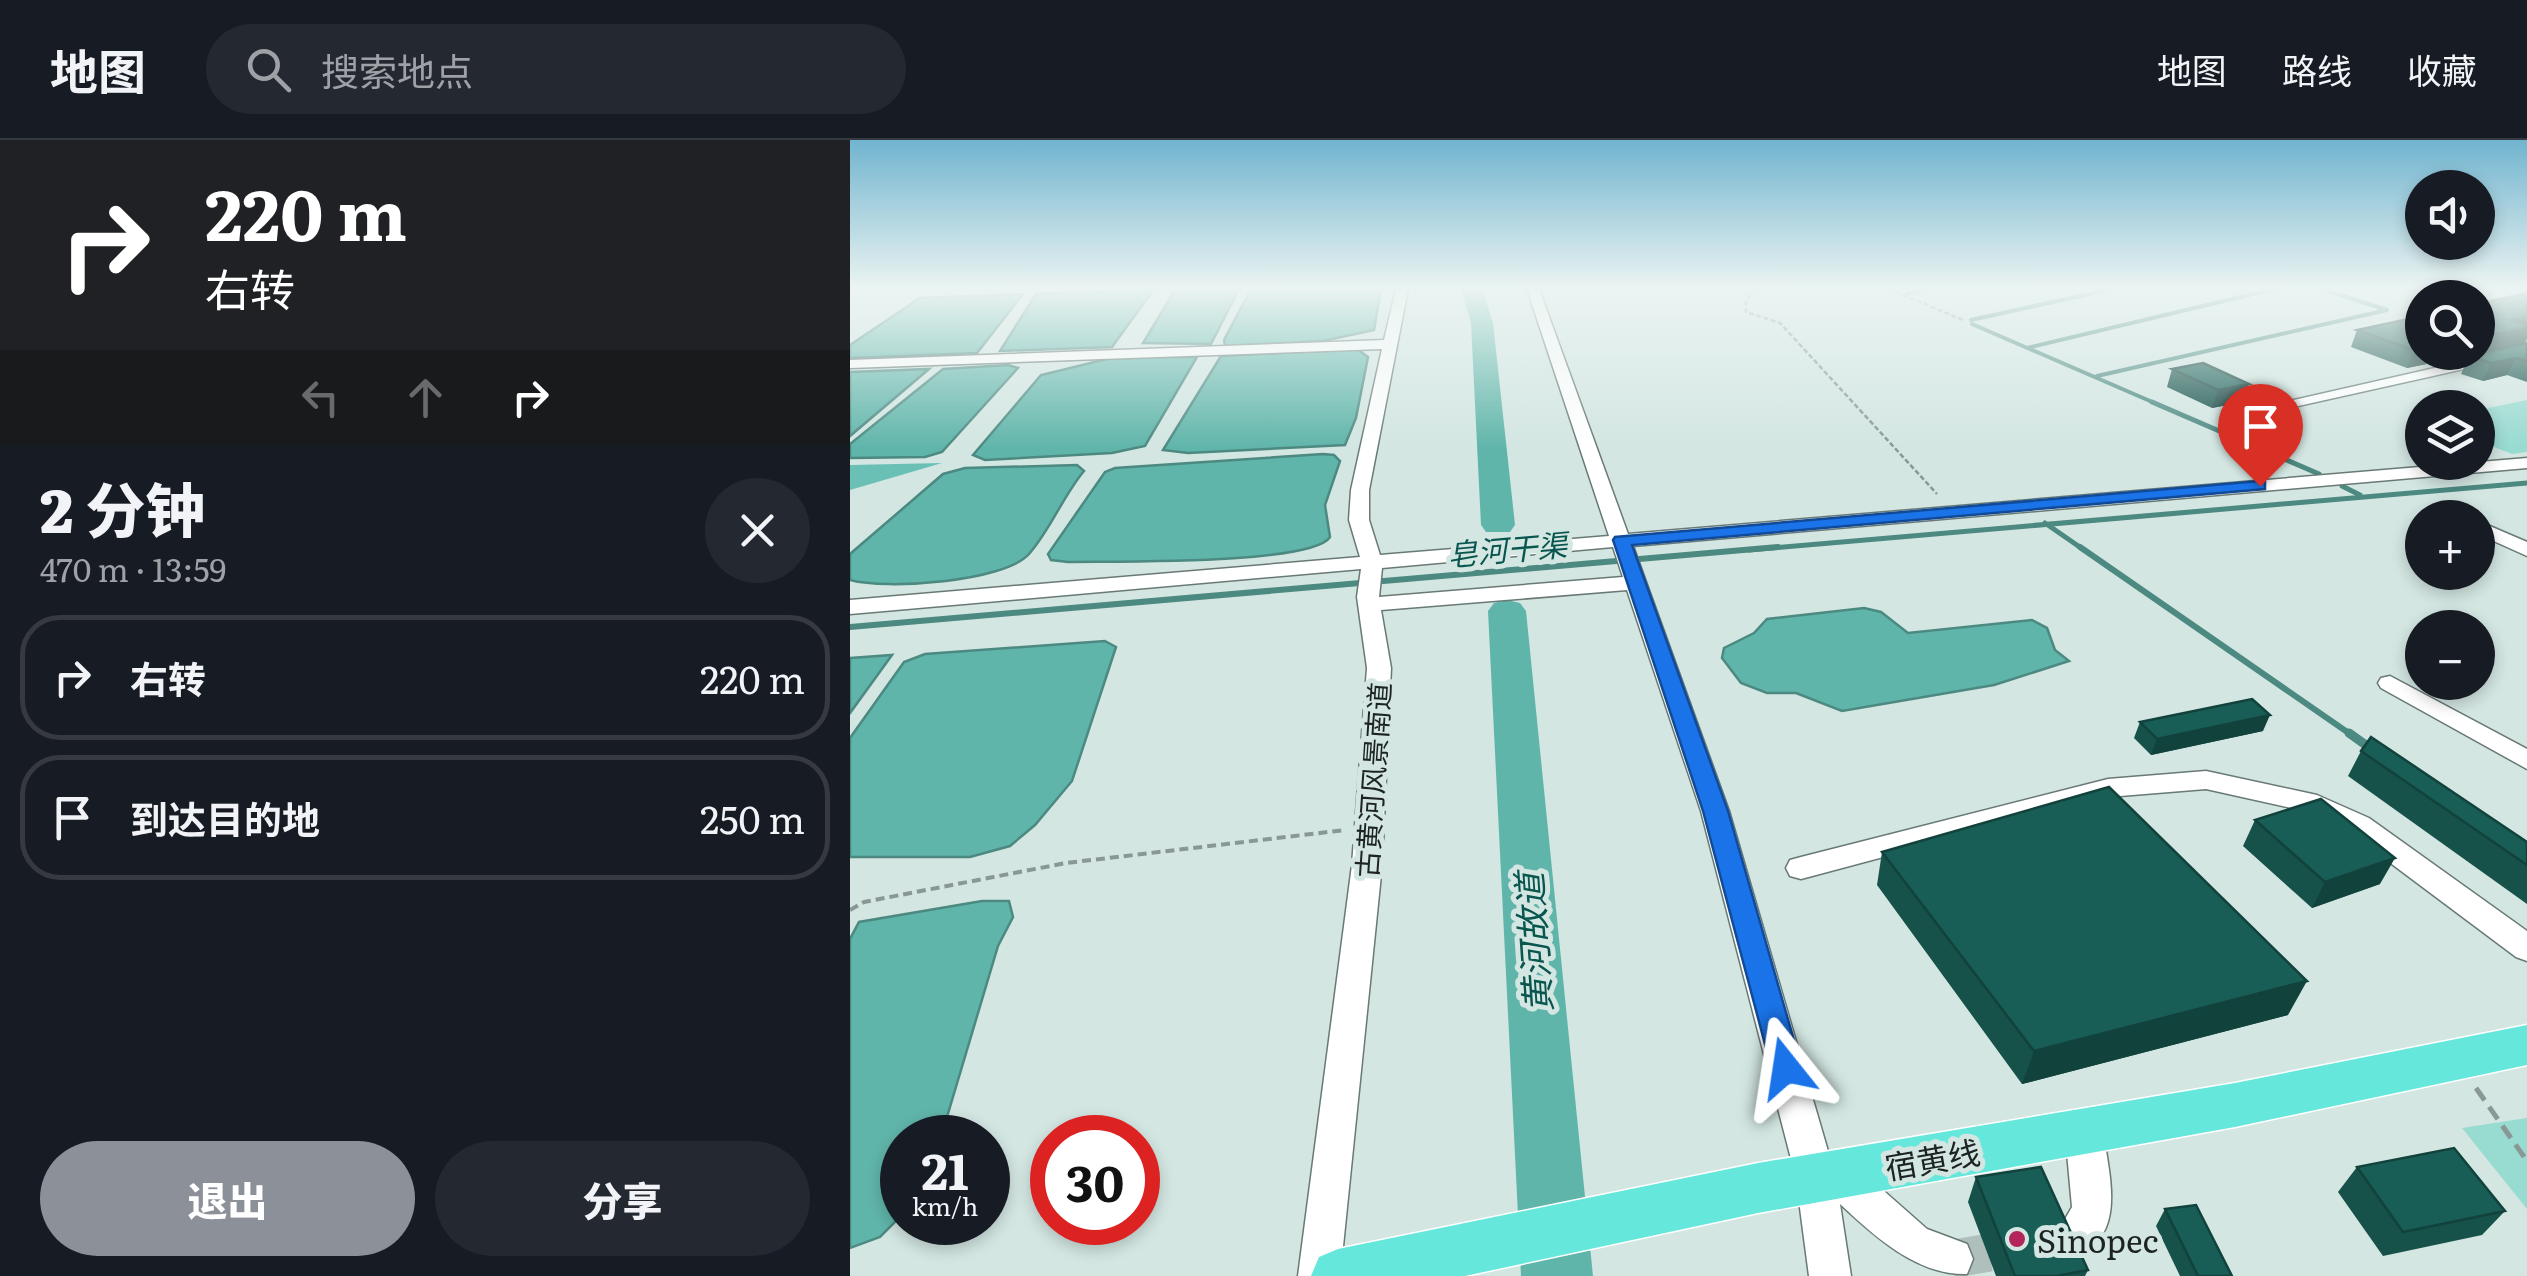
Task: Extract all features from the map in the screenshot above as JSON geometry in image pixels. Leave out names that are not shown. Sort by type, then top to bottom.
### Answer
[{"type":"main road","name":"宿黄线","points":[[1338,1276],[1758,1188],[2084,1131],[2527,1044]]},
{"type":"street","points":[[1552,342],[1716,811],[1826,1176],[1830,1276]]},
{"type":"street","points":[[850,364],[1391,344]]},
{"type":"street","name":"古黄河风景南道","points":[[1319,1276],[1369,826],[1380,668],[1359,520],[1360,490],[1391,344]]},
{"type":"street","points":[[2232,416],[2527,351]]},
{"type":"street","points":[[1370,581],[1622,543],[2527,462]]},
{"type":"street","points":[[2495,535],[2527,550]]},
{"type":"street","points":[[850,607],[1370,581],[1632,579]]},
{"type":"street","points":[[2390,683],[2527,760]]},
{"type":"street","points":[[1802,868],[2108,788],[2206,780],[2307,802],[2360,826],[2527,948]]},
{"type":"street","points":[[2074,1238],[2093,1213],[2084,1131]]},
{"type":"street","points":[[1826,1176],[1913,1244],[1952,1258]]},
{"type":"path","points":[[1798,342],[1954,512]]},
{"type":"path","points":[[850,910],[864,902],[1066,864],[1369,826]]},
{"type":"path","points":[[2457,1059],[2527,1162]]},
{"type":"shaded area","points":[[986,342],[977,353],[850,358],[850,345]]},
{"type":"shaded area","points":[[1006,342],[1116,342],[1112,347],[1000,351]]},
{"type":"shaded area","points":[[1144,342],[1212,342],[1211,344]]},
{"type":"shaded area","points":[[1224,342],[1303,342],[1225,346]]},
{"type":"shaded area","points":[[1357,349],[1368,357],[1356,418],[1345,445],[1188,453],[1163,450],[1221,356]]},
{"type":"shaded area","points":[[1115,357],[1197,357],[1145,446],[1112,453],[985,460],[973,455],[1041,375]]},
{"type":"shaded area","points":[[1008,365],[1018,368],[942,452],[925,457],[850,458],[850,444],[943,369]]},
{"type":"shaded area","points":[[929,369],[850,436],[850,372]]},
{"type":"shaded area","points":[[2527,400],[2527,452],[2512,454],[2495,448],[2495,407]]},
{"type":"shaded area","points":[[1334,455],[1340,461],[1325,505],[1330,537],[1315,546],[1251,557],[1165,561],[1068,562],[1051,560],[1048,554],[1105,472],[1115,468]]},
{"type":"shaded area","points":[[1077,465],[1084,471],[1037,544],[1016,564],[971,577],[915,584],[850,580],[850,554],[943,474],[965,468]]},
{"type":"shaded area","points":[[1864,608],[1881,612],[1908,633],[2032,620],[2047,628],[2055,650],[2069,661],[1994,685],[1842,711],[1796,693],[1767,693],[1741,683],[1722,658],[1724,648],[1754,633],[1767,619]]},
{"type":"shaded area","points":[[1105,641],[1116,647],[1072,781],[1035,825],[1010,846],[970,857],[850,857],[850,738],[904,662],[925,654]]},
{"type":"shaded area","points":[[892,655],[850,713],[850,658]]},
{"type":"shaded area","points":[[982,901],[1009,901],[1013,917],[998,946],[948,1115],[880,1115],[880,1237],[850,1248],[850,939],[859,922]]},
{"type":"shaded area","points":[[2527,1118],[2527,1209],[2462,1128]]},
{"type":"green space","points":[[942,463],[850,490],[850,465]]},
{"type":"building","points":[[2527,343],[2527,361],[2516,358],[2495,362],[2495,350]]},
{"type":"building","points":[[2203,363],[2249,384],[2218,390],[2172,369]]},
{"type":"building","points":[[2252,699],[2270,715],[2157,739],[2140,722]]},
{"type":"building","points":[[2371,737],[2527,842],[2527,865],[2361,751]]},
{"type":"building","points":[[2109,787],[2307,981],[2034,1051],[1882,852]]},
{"type":"building","points":[[2321,799],[2395,858],[2325,882],[2255,820]]},
{"type":"building","points":[[2454,1148],[2505,1211],[2403,1232],[2357,1167]]},
{"type":"building","points":[[2041,1167],[2088,1270],[2056,1276],[2015,1276],[1976,1177]]},
{"type":"building","points":[[2196,1205],[2232,1276],[2198,1276],[2165,1209]]},
{"type":"waterway","name":"黄河故道","points":[[1484,342],[1498,525]]},
{"type":"waterway","points":[[2014,342],[2027,348]]},
{"type":"waterway","points":[[2027,348],[2052,342]]},
{"type":"waterway","points":[[2097,376],[2246,342]]},
{"type":"waterway","points":[[2027,348],[2157,404]]},
{"type":"waterway","points":[[2152,402],[2319,474]]},
{"type":"waterway","name":"皂河干渠","points":[[2047,524],[2527,483]]},
{"type":"waterway","points":[[2342,486],[2360,495]]},
{"type":"waterway","name":"皂河干渠","points":[[1749,550],[2047,524]]},
{"type":"waterway","points":[[2047,524],[2084,550]]},
{"type":"waterway","name":"皂河干渠","points":[[850,627],[1778,547]]},
{"type":"waterway","points":[[2080,547],[2353,736]]},
{"type":"waterway","name":"黄河故道","points":[[1507,611],[1557,1276]]},
{"type":"waterway","points":[[2349,733],[2370,748]]},
{"type":"tunnel","points":[[1952,1259],[2021,1247]]},
{"type":"place","name":"Sinopec","points":[[2017,1239]]},
{"type":"route","points":[[1786,1068],[1716,811],[1633,583],[1622,540],[2260,486]]}]
